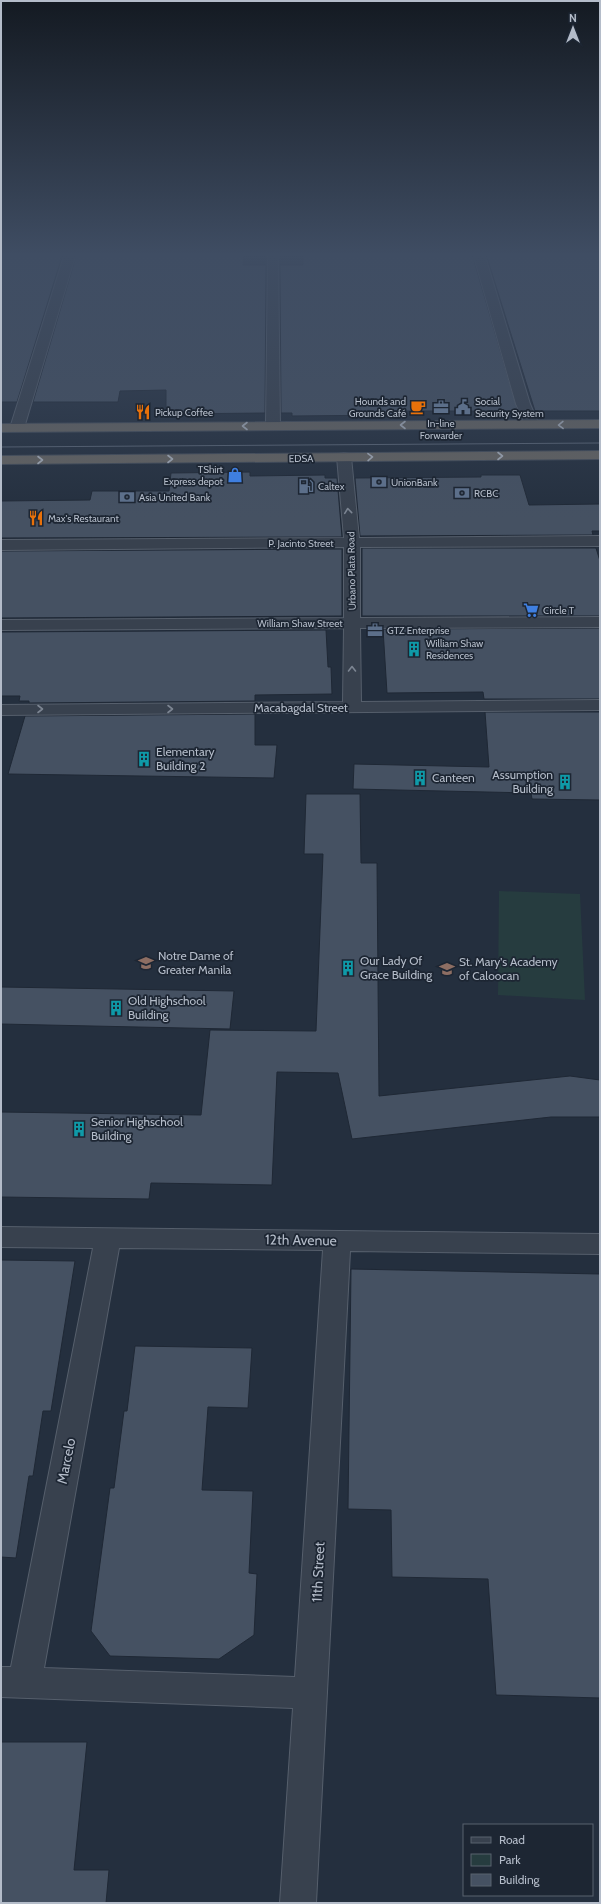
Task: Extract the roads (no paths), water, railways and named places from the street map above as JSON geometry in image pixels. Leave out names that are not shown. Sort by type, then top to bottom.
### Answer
[{"type":"highway","points":[[1,428],[600,424]]},
{"type":"highway","points":[[1,432],[73,432],[133,426]]},
{"type":"highway","name":"EDSA","points":[[1,460],[600,455]]},
{"type":"street","points":[[17,428],[44,342]]},
{"type":"street","points":[[273,342],[273,426]]},
{"type":"street","points":[[504,342],[523,404],[532,425]]},
{"type":"street","name":"Urbano Plata Road","points":[[344,457],[352,543],[352,708]]},
{"type":"street","name":"P. Jacinto Street","points":[[1,545],[600,541]]},
{"type":"street","name":"William Shaw Street","points":[[1,625],[352,622],[600,622]]},
{"type":"street","name":"Macabagdal Street","points":[[1,710],[600,705]]},
{"type":"street","name":"12th Avenue","points":[[1,1237],[600,1244]]},
{"type":"street","name":"Marcelo","points":[[108,1238],[13,1682],[311,1693]]},
{"type":"street","name":"11th Street","points":[[298,1903],[337,1240]]},
{"type":"tram line","points":[[1,447],[600,443]]},
{"type":"place","name":"Hounds and Grounds Café","points":[[418,407]]},
{"type":"place","name":"In-line Forwarder","points":[[441,407]]},
{"type":"place","name":"Social Security System","points":[[463,407]]},
{"type":"place","name":"Pickup Coffee","points":[[143,412]]},
{"type":"place","name":"TShirt Express depot","points":[[235,475]]},
{"type":"place","name":"UnionBank","points":[[379,482]]},
{"type":"place","name":"Caltex","points":[[306,486]]},
{"type":"place","name":"RCBC","points":[[462,493]]},
{"type":"place","name":"Asia United Bank","points":[[127,497]]},
{"type":"place","name":"Max's Restaurant","points":[[36,518]]},
{"type":"place","name":"Circle T","points":[[531,610]]},
{"type":"place","name":"GTZ Enterprise","points":[[375,630]]},
{"type":"place","name":"William Shaw Residences","points":[[414,649]]},
{"type":"place","name":"Elementary Building 2","points":[[144,759]]},
{"type":"place","name":"Canteen","points":[[420,778]]},
{"type":"place","name":"Assumption Building","points":[[565,782]]},
{"type":"place","name":"Notre Dame of Greater Manila","points":[[146,963]]},
{"type":"place","name":"Our Lady Of Grace Building","points":[[348,968]]},
{"type":"place","name":"St. Mary's Academy of Caloocan","points":[[447,969]]},
{"type":"place","name":"Old Highschool Building","points":[[116,1008]]},
{"type":"place","name":"Senior Highschool Building","points":[[79,1129]]}]
